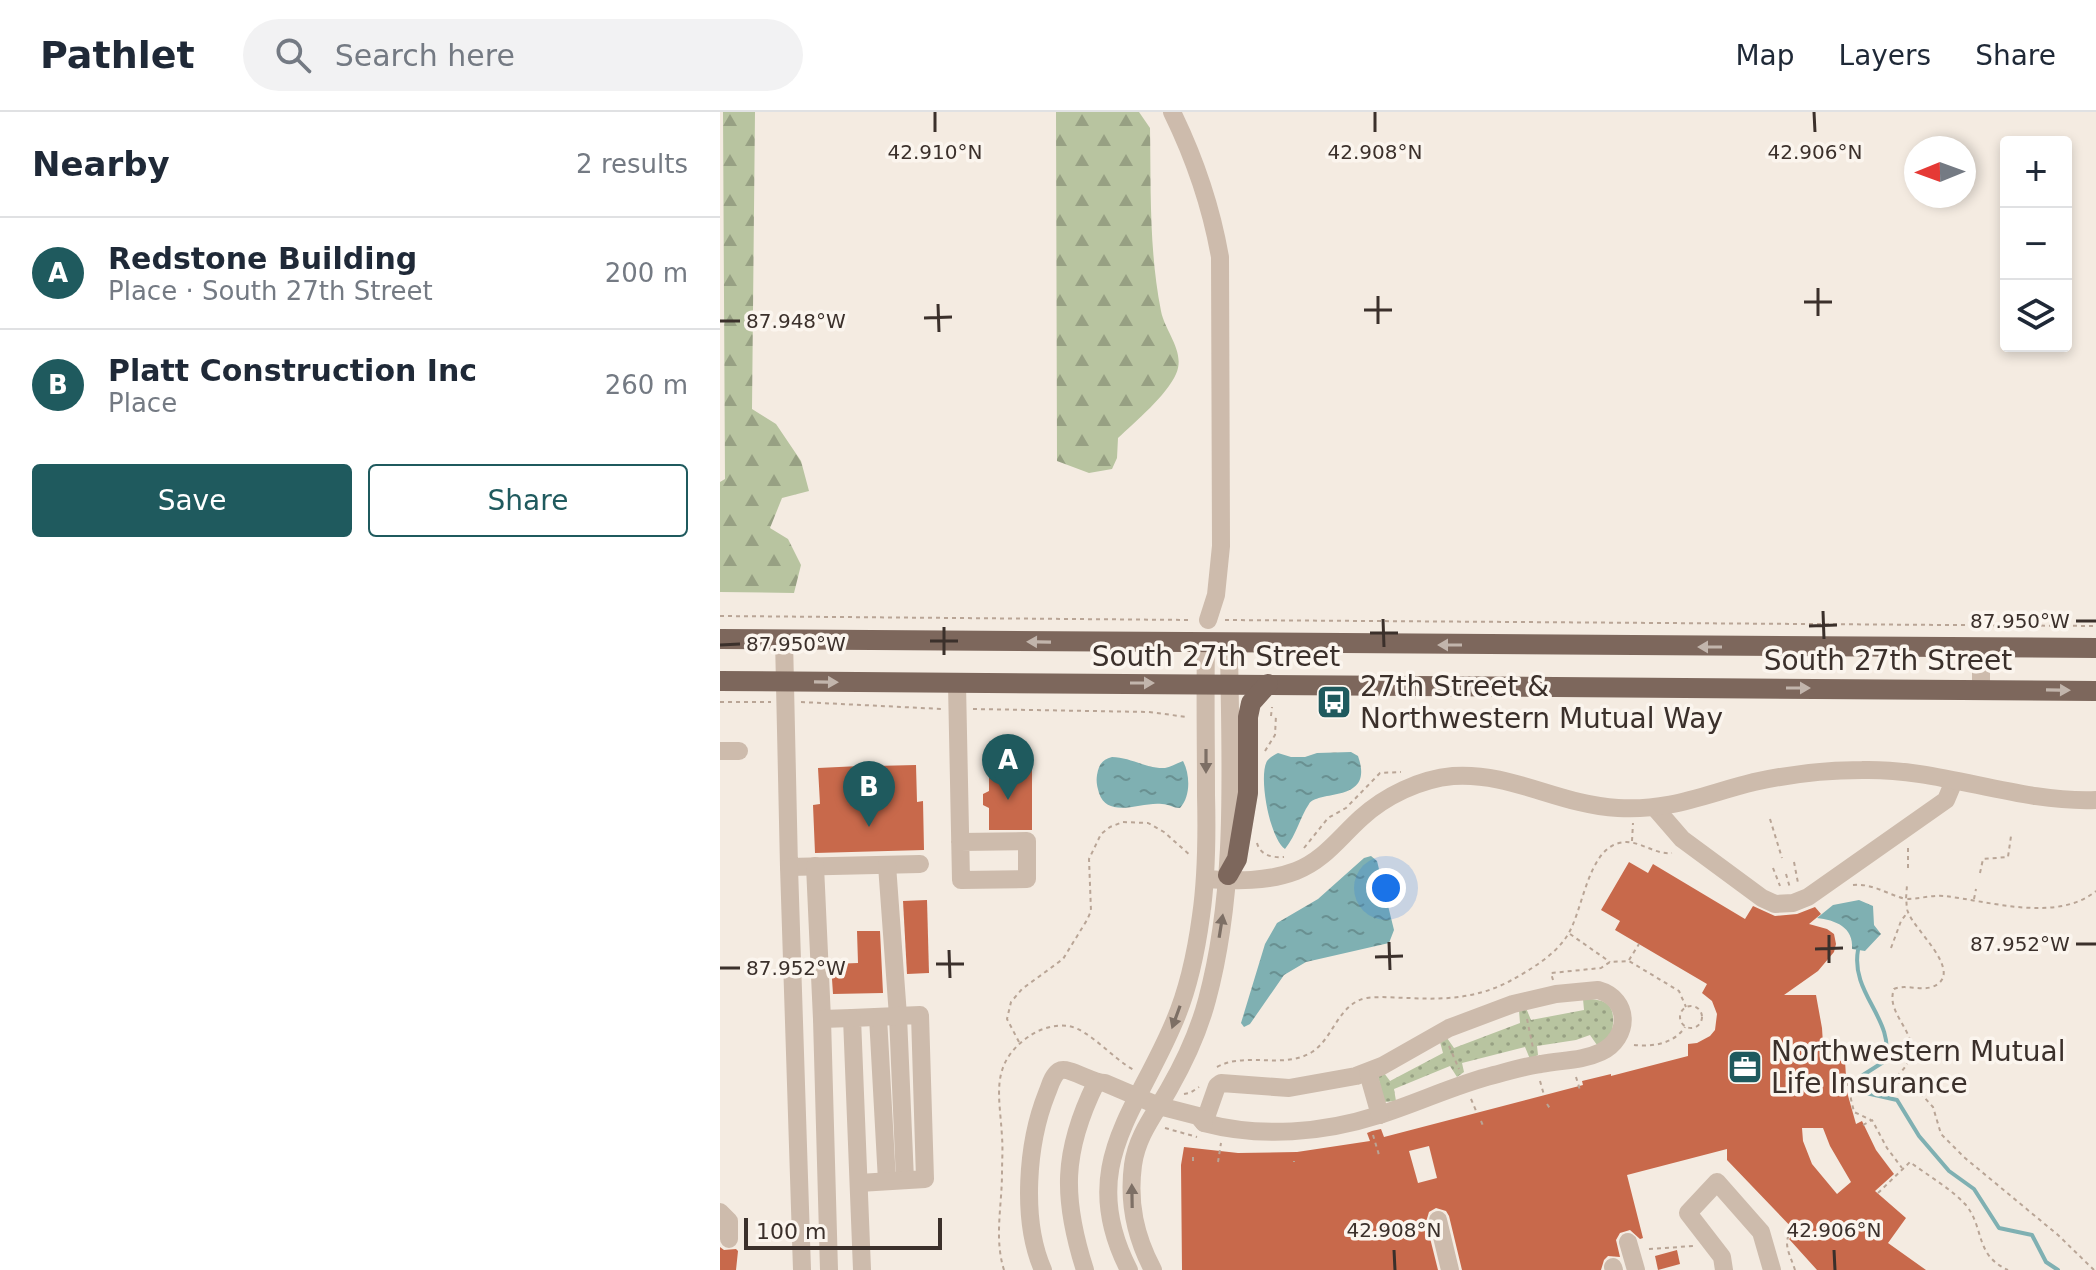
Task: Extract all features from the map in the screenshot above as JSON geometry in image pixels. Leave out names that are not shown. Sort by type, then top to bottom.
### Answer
[{"type":"main road","name":"South 27th Street","points":[[720,639],[2096,648]]},
{"type":"main road","name":"South 27th Street","points":[[720,681],[1229,683],[1270,693],[2096,691]]},
{"type":"main road","points":[[1228,878],[1237,859],[1248,793],[1248,717],[1251,703],[1270,693]]},
{"type":"street","points":[[1172,112],[1187,142],[1212,214],[1220,257],[1221,546],[1216,595],[1208,620]]},
{"type":"street","points":[[784,639],[791,987],[802,1270]]},
{"type":"street","points":[[1129,1270],[1116,1243],[1109,1196],[1110,1167],[1117,1138],[1173,1025],[1196,947],[1206,879],[1206,643]]},
{"type":"street","points":[[1153,1270],[1137,1236],[1133,1217],[1133,1161],[1139,1142],[1194,1039],[1207,1001],[1223,922],[1228,878],[1229,643]]},
{"type":"street","points":[[1981,648],[1981,689]]},
{"type":"street","points":[[957,684],[960,842]]},
{"type":"street","points":[[1206,879],[1271,878],[1297,871],[1326,854],[1362,817],[1382,802],[1409,787],[1452,776],[1511,781],[1576,804],[1656,809],[1752,783],[1829,771],[1906,772],[2016,794],[2096,800]]},
{"type":"street","points":[[1656,809],[1682,839],[1762,898],[1775,904],[1793,903],[1808,897],[1861,862],[1946,800],[1954,781]]},
{"type":"street","points":[[789,867],[920,864]]},
{"type":"street","points":[[887,865],[898,1016]]},
{"type":"street","points":[[815,866],[829,1270]]},
{"type":"street","points":[[791,987],[820,986]]},
{"type":"street","points":[[1043,1270],[1030,1210],[1031,1162],[1041,1108],[1053,1078],[1060,1071],[1066,1069],[1096,1083],[1105,1083],[1156,1115],[1196,1126],[1200,1130],[1292,1131],[1376,1123],[1465,1082],[1598,1053],[1617,1039],[1623,1027],[1623,1015],[1620,1005],[1608,993],[1580,991],[1523,1001],[1443,1032],[1368,1073],[1289,1088],[1221,1083],[1217,1086],[1200,1130]]},
{"type":"street","points":[[822,1019],[920,1015],[925,1179],[859,1183]]},
{"type":"street","points":[[878,1017],[896,1181]]},
{"type":"street","points":[[852,1018],[862,1270]]},
{"type":"street","points":[[1368,1073],[1376,1123]]},
{"type":"street","points":[[1085,1270],[1069,1212],[1068,1178],[1079,1122],[1096,1083]]},
{"type":"street","points":[[1724,1270],[1722,1257],[1688,1213],[1717,1182],[1761,1232],[1772,1270]]},
{"type":"street","points":[[720,1212],[729,1221],[729,1239]]},
{"type":"street","points":[[1438,1220],[1450,1270]]},
{"type":"street","points":[[1628,1242],[1636,1270]]},
{"type":"path","points":[[720,616],[2096,626]]},
{"type":"path","points":[[1270,693],[1271,716]]},
{"type":"path","points":[[1632,842],[1633,818]]},
{"type":"path","points":[[1770,819],[1782,858]]},
{"type":"path","points":[[1019,1043],[1007,1019],[1011,1002],[1022,989],[1063,959],[1087,920],[1091,911],[1089,859],[1101,834],[1123,822],[1148,823],[1164,832],[1187,854],[1196,857]]},
{"type":"path","points":[[1980,873],[1983,859],[2008,857],[2011,836]]},
{"type":"path","points":[[1218,1066],[1237,1059],[1272,1061],[1310,1053],[1326,1038],[1350,1005],[1366,998],[1461,999],[1508,982],[1560,945],[1569,933],[1601,856],[1615,844],[1632,842],[1668,854],[1677,846]]},
{"type":"path","points":[[1906,846],[1908,869]]},
{"type":"path","points":[[1794,862],[1798,883]]},
{"type":"path","points":[[1773,868],[1781,887]]},
{"type":"path","points":[[1786,874],[1792,895]]},
{"type":"path","points":[[1907,885],[1908,912],[1938,954],[1943,972],[1936,985],[1929,988],[1899,986],[1891,993],[1896,1012],[1907,1028],[1910,1040],[1909,1061],[1899,1074],[1901,1084],[1922,1095],[1933,1107],[1941,1134],[1965,1158],[2058,1235],[2094,1270]]},
{"type":"path","points":[[1847,887],[1871,886],[1906,899],[1944,896],[2008,906],[2067,906],[2086,900],[2096,891]]},
{"type":"path","points":[[1974,902],[1976,889]]},
{"type":"path","points":[[1891,948],[1901,921],[1908,912]]},
{"type":"path","points":[[1569,933],[1610,962]]},
{"type":"path","points":[[1629,961],[1639,944]]},
{"type":"path","points":[[1551,973],[1601,968],[1610,962],[1629,961],[1679,991],[1686,1007]]},
{"type":"path","points":[[1523,1001],[1535,1057]]},
{"type":"path","points":[[1685,1027],[1696,1027],[1702,1018],[1698,1008],[1686,1007]]},
{"type":"path","points":[[1685,1027],[1680,1015],[1686,1007]]},
{"type":"path","points":[[1617,1039],[1649,1046],[1669,1041],[1685,1027]]},
{"type":"path","points":[[1443,1032],[1461,1074]]},
{"type":"path","points":[[1539,1073],[1544,1095]]},
{"type":"path","points":[[1176,1092],[1190,1093],[1208,1078]]},
{"type":"path","points":[[1577,1080],[1580,1090]]},
{"type":"path","points":[[1847,1082],[1854,1112],[1872,1120],[1903,1169]]},
{"type":"path","points":[[1469,1090],[1477,1113]]},
{"type":"path","points":[[1547,1104],[1551,1110]]},
{"type":"path","points":[[1156,1115],[1200,1130]]},
{"type":"path","points":[[1863,1125],[1872,1120]]},
{"type":"path","points":[[1481,1121],[1484,1128]]},
{"type":"path","points":[[1376,1123],[1379,1155]]},
{"type":"path","points":[[1218,1162],[1222,1136]]},
{"type":"path","points":[[1193,1156],[1193,1161]]},
{"type":"path","points":[[1878,1193],[1910,1162],[1965,1205],[1983,1251],[2008,1270]]},
{"type":"path","points":[[1793,1229],[1786,1242],[1795,1270]]},
{"type":"green space","points":[[723,112],[755,112],[752,409],[776,424],[801,461],[809,491],[782,498],[770,528],[788,539],[801,565],[794,593],[720,592],[720,482],[725,479]]},
{"type":"green space","points":[[1056,112],[1139,112],[1150,128],[1154,266],[1163,319],[1178,358],[1176,374],[1166,391],[1118,438],[1117,458],[1112,469],[1089,473],[1057,461]]},
{"type":"green space","points":[[1583,999],[1606,1003],[1612,1012],[1611,1036],[1597,1045],[1590,1035],[1537,1046],[1538,1055],[1530,1059],[1525,1047],[1462,1063],[1464,1072],[1457,1077],[1450,1066],[1394,1089],[1396,1101],[1384,1102],[1378,1076],[1384,1073],[1390,1081],[1443,1053],[1440,1042],[1447,1038],[1454,1048],[1520,1023],[1519,1010],[1526,1008],[1531,1020],[1584,1010]]},
{"type":"water","points":[[1351,752],[1358,756],[1361,771],[1359,782],[1344,792],[1309,804],[1285,849],[1275,833],[1267,807],[1264,780],[1267,761],[1278,753],[1305,757],[1317,753]]},
{"type":"water","points":[[1112,757],[1158,768],[1183,761],[1188,785],[1184,803],[1180,808],[1162,804],[1126,808],[1110,806],[1099,793],[1097,780],[1102,763]]},
{"type":"water","points":[[1371,856],[1377,861],[1394,930],[1389,943],[1306,962],[1284,975],[1250,1024],[1244,1027],[1241,1023],[1265,944],[1277,923],[1318,899],[1364,858]]},
{"type":"water","points":[[1859,900],[1873,906],[1874,925],[1881,934],[1865,951],[1852,949],[1850,935],[1842,926],[1817,918],[1833,905]]},
{"type":"building","points":[[874,763],[875,766],[916,765],[917,802],[923,801],[924,850],[815,853],[813,805],[820,804],[818,768]]},
{"type":"building","points":[[1003,764],[1013,764],[1013,770],[1032,770],[1032,830],[989,830],[989,808],[983,805],[983,794],[989,791],[989,769],[1002,769]]},
{"type":"building","points":[[1629,862],[1648,873],[1653,864],[1745,919],[1753,906],[1775,916],[1797,914],[1815,907],[1821,914],[1809,924],[1834,934],[1834,952],[1818,971],[1784,995],[1816,995],[1824,1060],[1845,1061],[1847,1092],[1856,1124],[1862,1121],[1876,1150],[1894,1174],[1875,1191],[1906,1218],[1888,1243],[1926,1270],[1817,1270],[1789,1239],[1796,1232],[1727,1160],[1727,1149],[1627,1175],[1643,1238],[1640,1239],[1630,1230],[1620,1233],[1616,1240],[1620,1257],[1608,1256],[1601,1270],[1462,1270],[1449,1216],[1446,1211],[1436,1208],[1429,1212],[1426,1222],[1438,1270],[1182,1270],[1181,1165],[1184,1147],[1238,1153],[1297,1152],[1370,1141],[1367,1133],[1372,1131],[1381,1129],[1384,1137],[1583,1085],[1582,1081],[1688,1056],[1688,1044],[1697,1043],[1715,1030],[1717,1014],[1712,1001],[1702,993],[1707,984],[1615,930],[1620,921],[1601,910]],"holes":[[[1802,1128],[1823,1128],[1851,1182],[1837,1194],[1812,1164],[1803,1141]],[[1429,1146],[1437,1178],[1418,1183],[1409,1151]]]},
{"type":"building","points":[[927,900],[929,973],[907,974],[903,901]]},
{"type":"building","points":[[857,931],[880,931],[883,993],[833,994],[831,964],[858,963]]},
{"type":"building","points":[[720,1247],[738,1251],[736,1270],[720,1270]]},
{"type":"building","points":[[1677,1250],[1680,1264],[1658,1270],[1655,1256]]},
{"type":"waterway","points":[[1858,950],[1860,980],[1879,1019],[1887,1046],[1885,1061],[1863,1075],[1861,1084],[1866,1093],[1897,1100],[1919,1136],[1949,1171],[1974,1189],[1999,1228],[2032,1235],[2046,1262],[2058,1270]]},
{"type":"place","name":"27th Street & Northwestern Mutual Way","points":[[1334,702]]},
{"type":"place","name":"Redstone Building","points":[[1008,800]]},
{"type":"place","name":"Platt Construction Inc","points":[[869,827]]},
{"type":"place","name":"Northwestern Mutual Life Insurance","points":[[1745,1067]]}]
